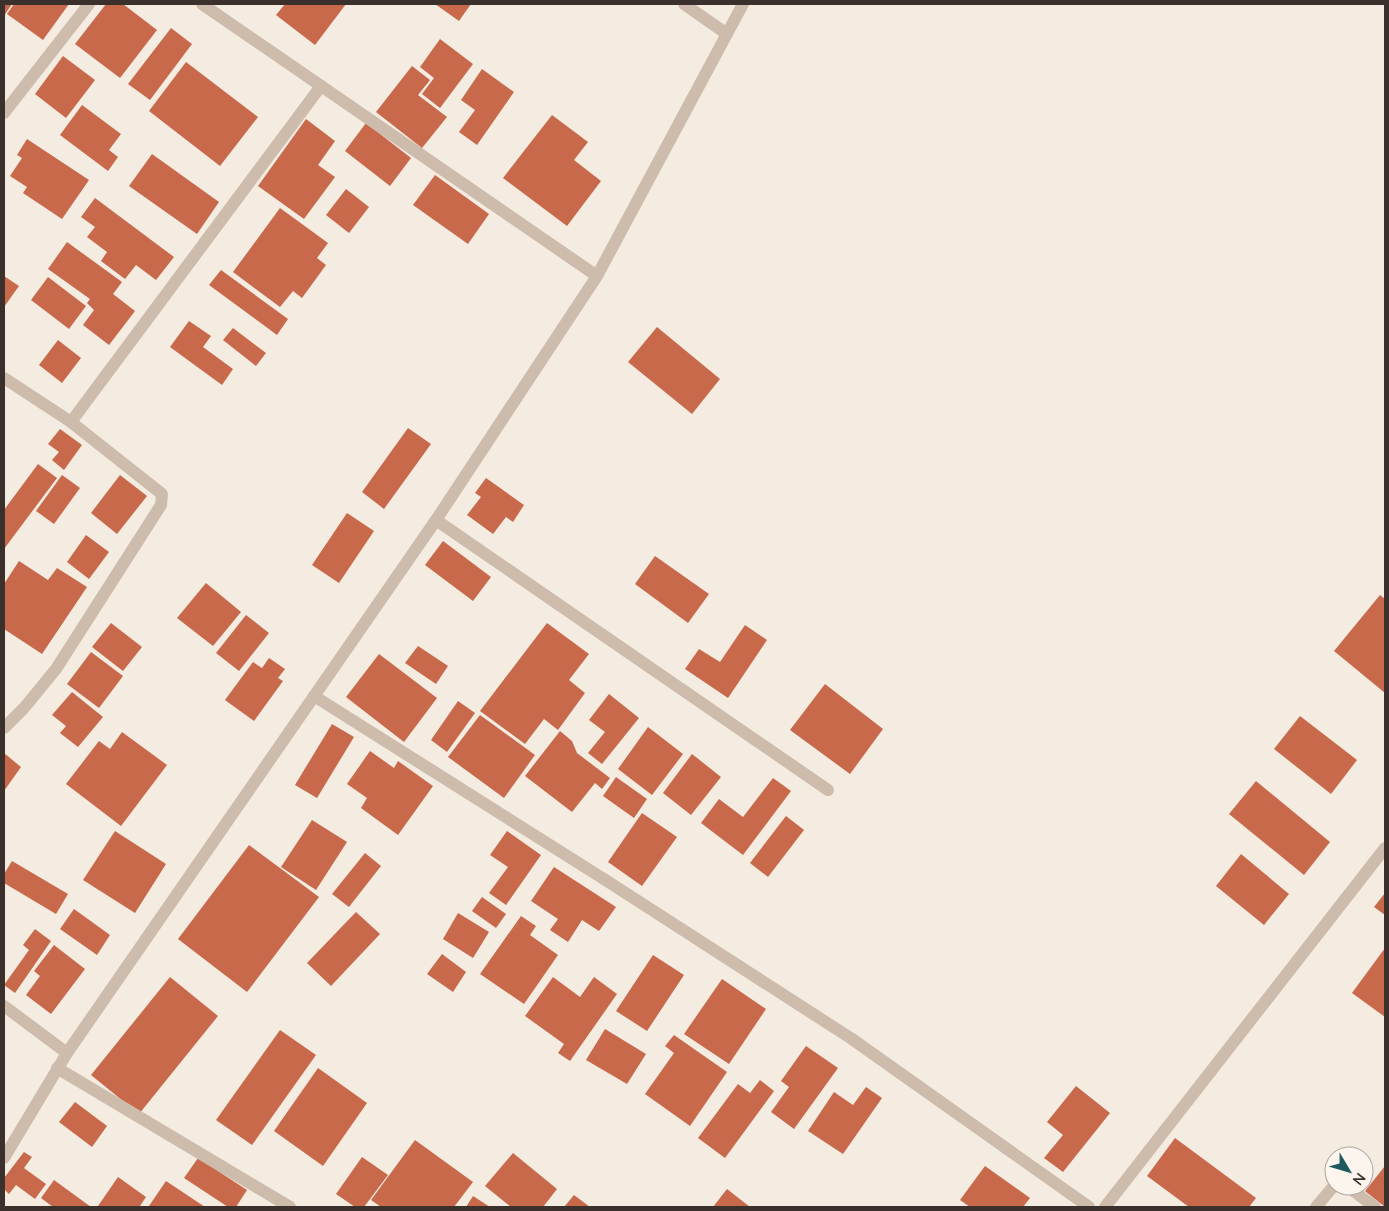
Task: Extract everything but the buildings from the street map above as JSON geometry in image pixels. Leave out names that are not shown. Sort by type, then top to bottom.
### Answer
[{"type":"street","points":[[4,113],[89,4]]},
{"type":"street","points":[[202,4],[597,276]]},
{"type":"street","points":[[684,4],[727,34]]},
{"type":"street","points":[[4,1158],[67,1053],[436,520],[597,276],[743,4]]},
{"type":"street","points":[[70,422],[321,86]]},
{"type":"street","points":[[4,378],[70,422],[162,494],[161,505],[56,669],[24,708],[4,728]]},
{"type":"street","points":[[436,520],[828,790]]},
{"type":"street","points":[[314,696],[615,886],[852,1039],[1089,1207]]},
{"type":"street","points":[[1105,1207],[1385,848]]},
{"type":"street","points":[[4,1006],[67,1053]]},
{"type":"street","points":[[57,1068],[290,1207]]},
{"type":"street","points":[[1316,1207],[1325,1196]]},
{"type":"street","points":[[1360,1196],[1375,1207]]}]
